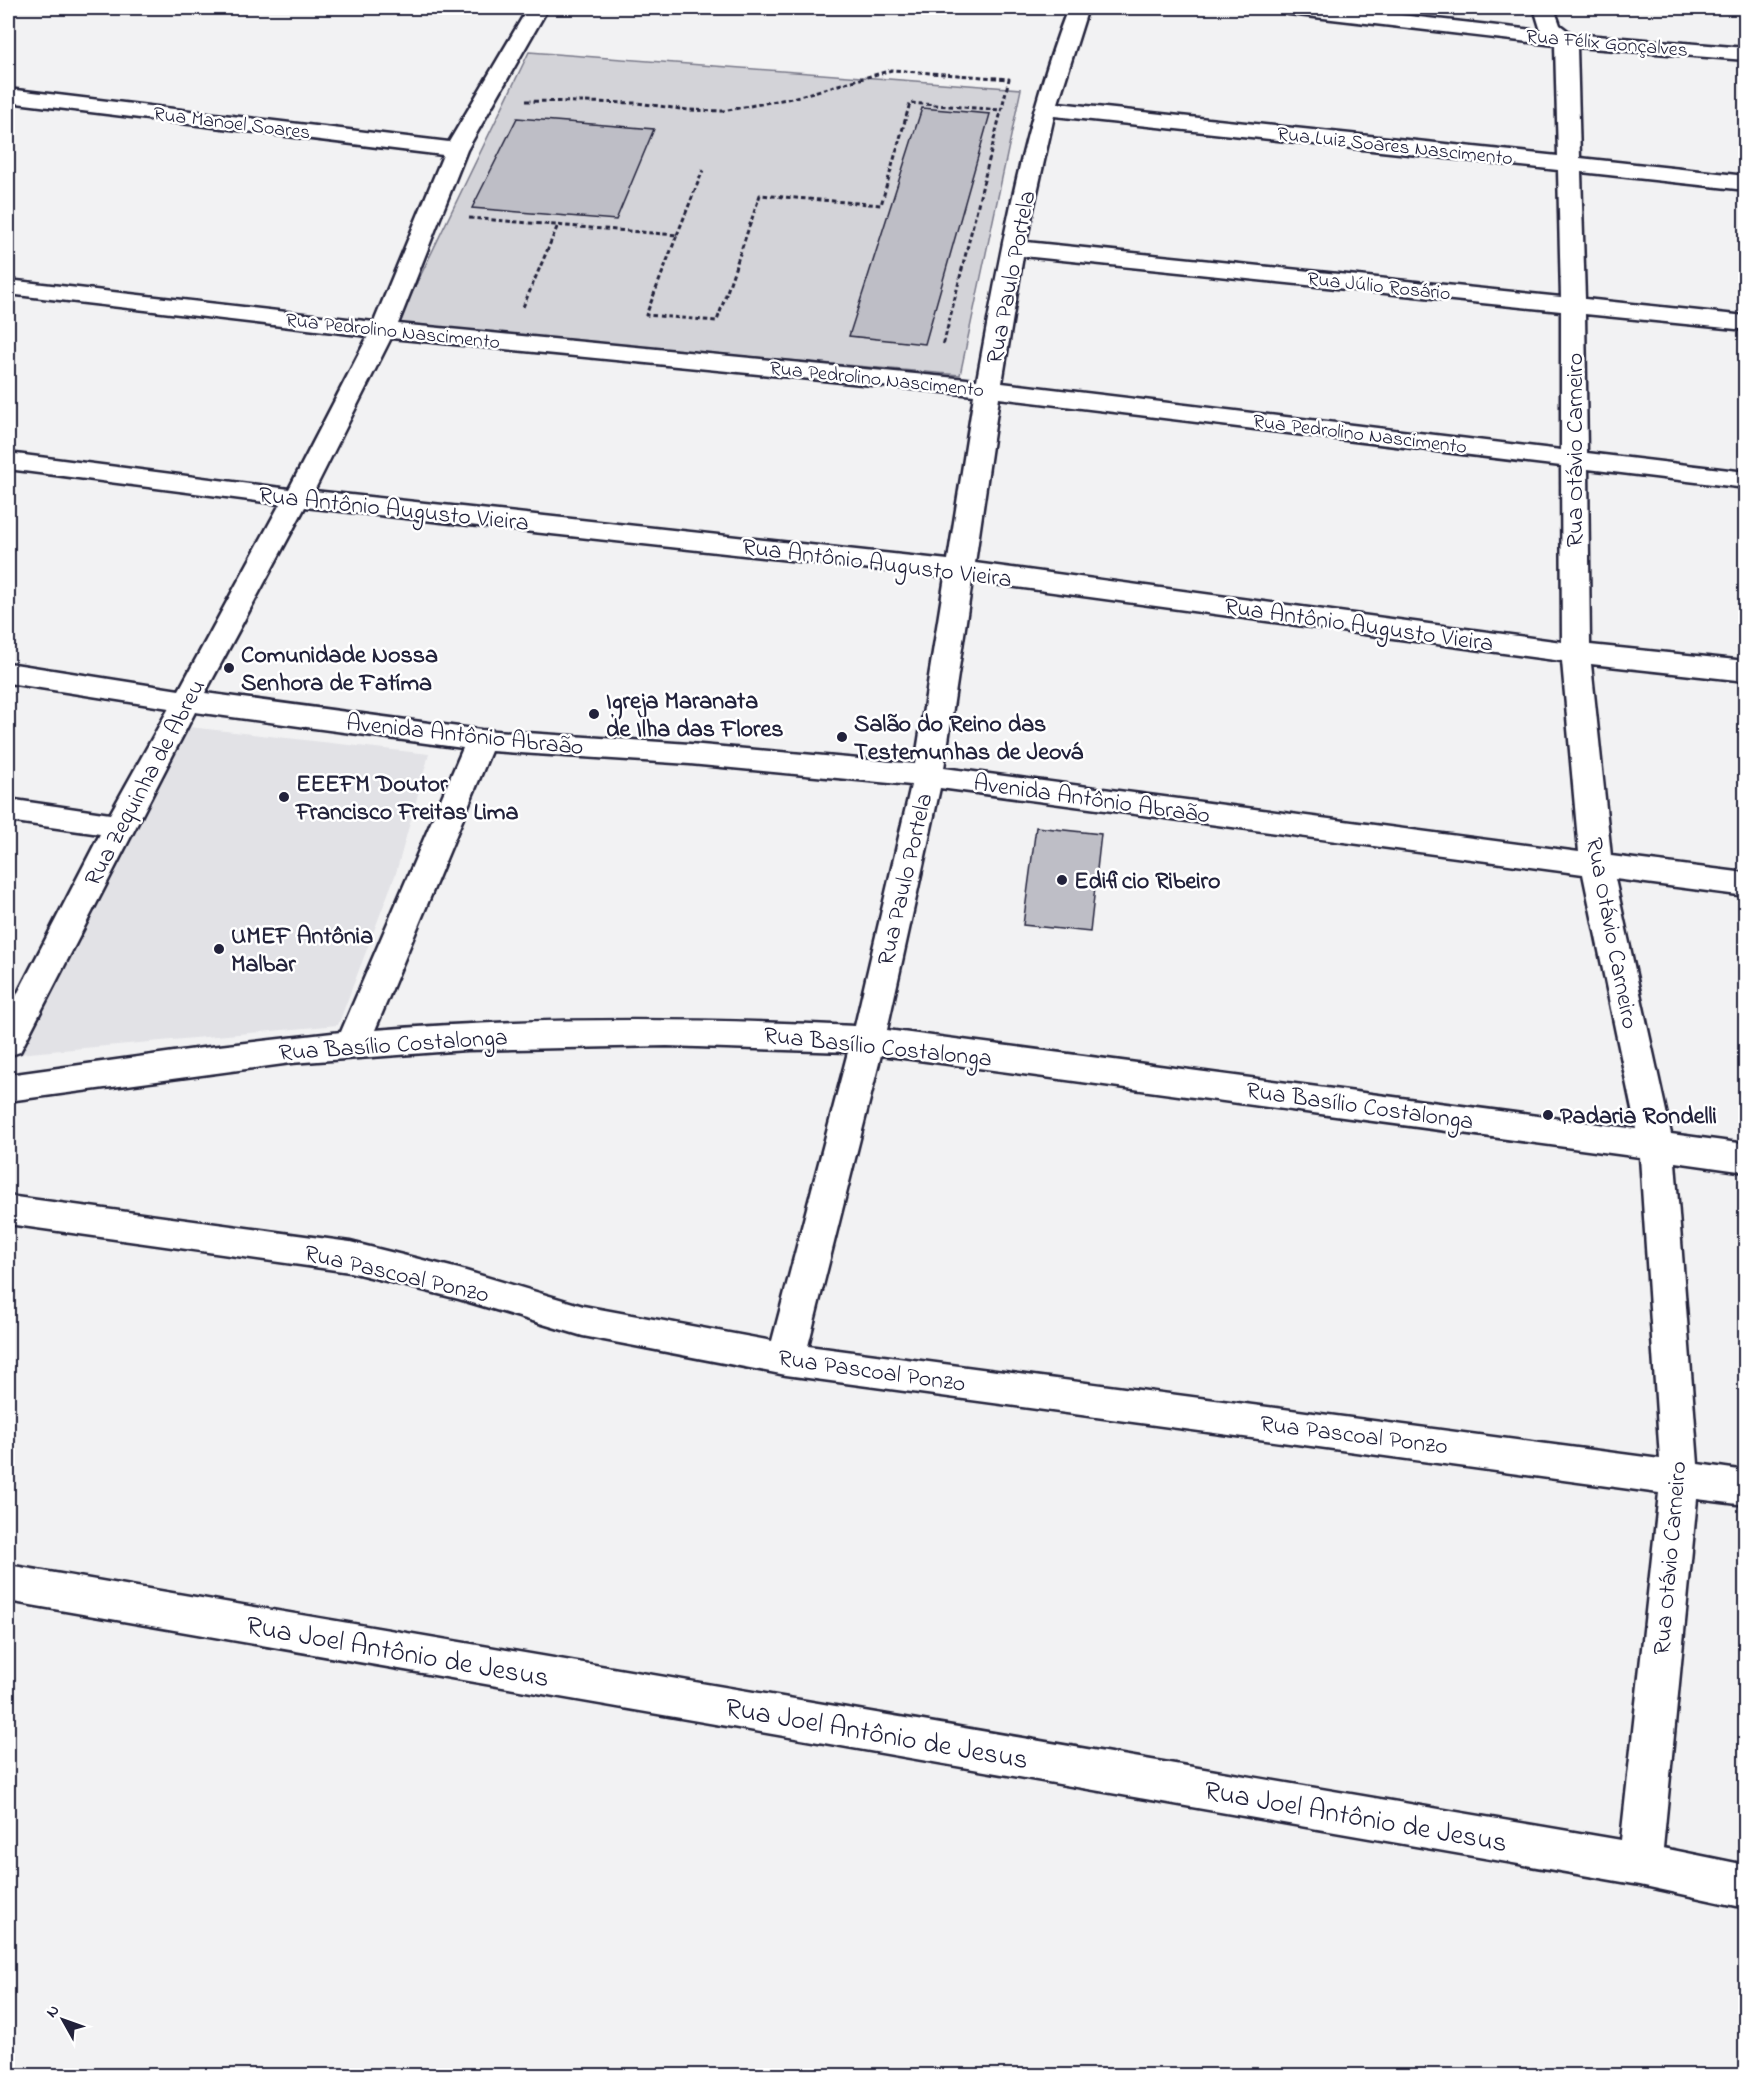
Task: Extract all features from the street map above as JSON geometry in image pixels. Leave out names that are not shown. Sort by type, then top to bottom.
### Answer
[{"type":"street","name":"Rua Zequinha de Abreu","points":[[8,1043],[119,826],[189,701],[297,498],[383,330],[456,150],[538,8]]},
{"type":"street","name":"Rua Paulo Portela","points":[[786,1359],[868,1040],[928,776],[988,388],[1013,248],[1045,108],[1078,8]]},
{"type":"street","name":"Rua Félix Gonçalves","points":[[1299,8],[1566,40],[1746,54]]},
{"type":"street","points":[[1544,8],[1550,28],[1566,40]]},
{"type":"street","name":"Rua Otávio Carneiro","points":[[1566,40],[1573,305],[1576,653],[1596,865],[1656,1144],[1680,1477],[1640,1864]]},
{"type":"street","name":"Rua Manoel Soares","points":[[8,94],[456,150]]},
{"type":"street","name":"Rua Luiz Soares Nascimento","points":[[1045,108],[1746,183]]},
{"type":"street","name":"Rua Júlio Rosário","points":[[1013,248],[1746,323]]},
{"type":"street","name":"Rua Pedrolino Nascimento","points":[[8,287],[383,330],[988,388],[1746,480]]},
{"type":"street","name":"Rua Antônio Augusto Vieira","points":[[8,460],[297,498],[959,570],[1576,653],[1746,671]]},
{"type":"street","name":"Avenida Antônio Abraão","points":[[8,673],[189,701],[481,740],[690,754],[928,776],[1746,885]]},
{"type":"street","points":[[353,1044],[481,740]]},
{"type":"street","points":[[8,810],[119,826]]},
{"type":"street","name":"Rua Basílio Costalonga","points":[[8,1088],[221,1059],[353,1044],[610,1032],[738,1032],[868,1040],[1656,1144],[1746,1158]]},
{"type":"street","name":"Rua Pascoal Ponzo","points":[[8,1210],[350,1257],[459,1284],[583,1321],[786,1359],[1680,1477],[1746,1488]]},
{"type":"street","name":"Rua Joel Antônio de Jesus","points":[[8,1582],[1640,1864],[1746,1887]]},
{"type":"path","points":[[517,100],[637,103],[688,110],[723,111],[792,98],[892,70],[1009,79],[943,346]]},
{"type":"path","points":[[703,170],[646,315],[717,321],[760,195],[881,205],[910,103],[1001,110]]},
{"type":"path","points":[[462,217],[677,235]]},
{"type":"path","points":[[522,310],[558,225]]},
{"type":"shaded area","points":[[529,52],[1021,89],[960,375],[396,326]]},
{"type":"shaded area","name":"UMEF Antônia Malbar","points":[[189,727],[429,754],[396,873],[338,1025],[18,1054],[126,840]]},
{"type":"building","points":[[922,108],[990,114],[925,344],[849,336]]},
{"type":"building","points":[[517,118],[654,129],[616,220],[472,208]]},
{"type":"building","name":"Edificio Ribeiro","points":[[1036,827],[1101,834],[1090,932],[1023,925]]},
{"type":"place","name":"Comunidade Nossa Senhora de Fatíma","points":[[229,668]]},
{"type":"place","name":"Igreja Maranata de Ilha das Flores","points":[[594,714]]},
{"type":"place","name":"Salão do Reino das Testemunhas de Jeová","points":[[842,737]]},
{"type":"place","name":"EEEFM Doutor Francisco Freitas Lima","points":[[284,797]]},
{"type":"place","name":"Edificio Ribeiro","points":[[1062,880]]},
{"type":"place","name":"UMEF Antônia Malbar","points":[[219,949]]},
{"type":"place","name":"Padaria Rondelli","points":[[1548,1115]]}]
